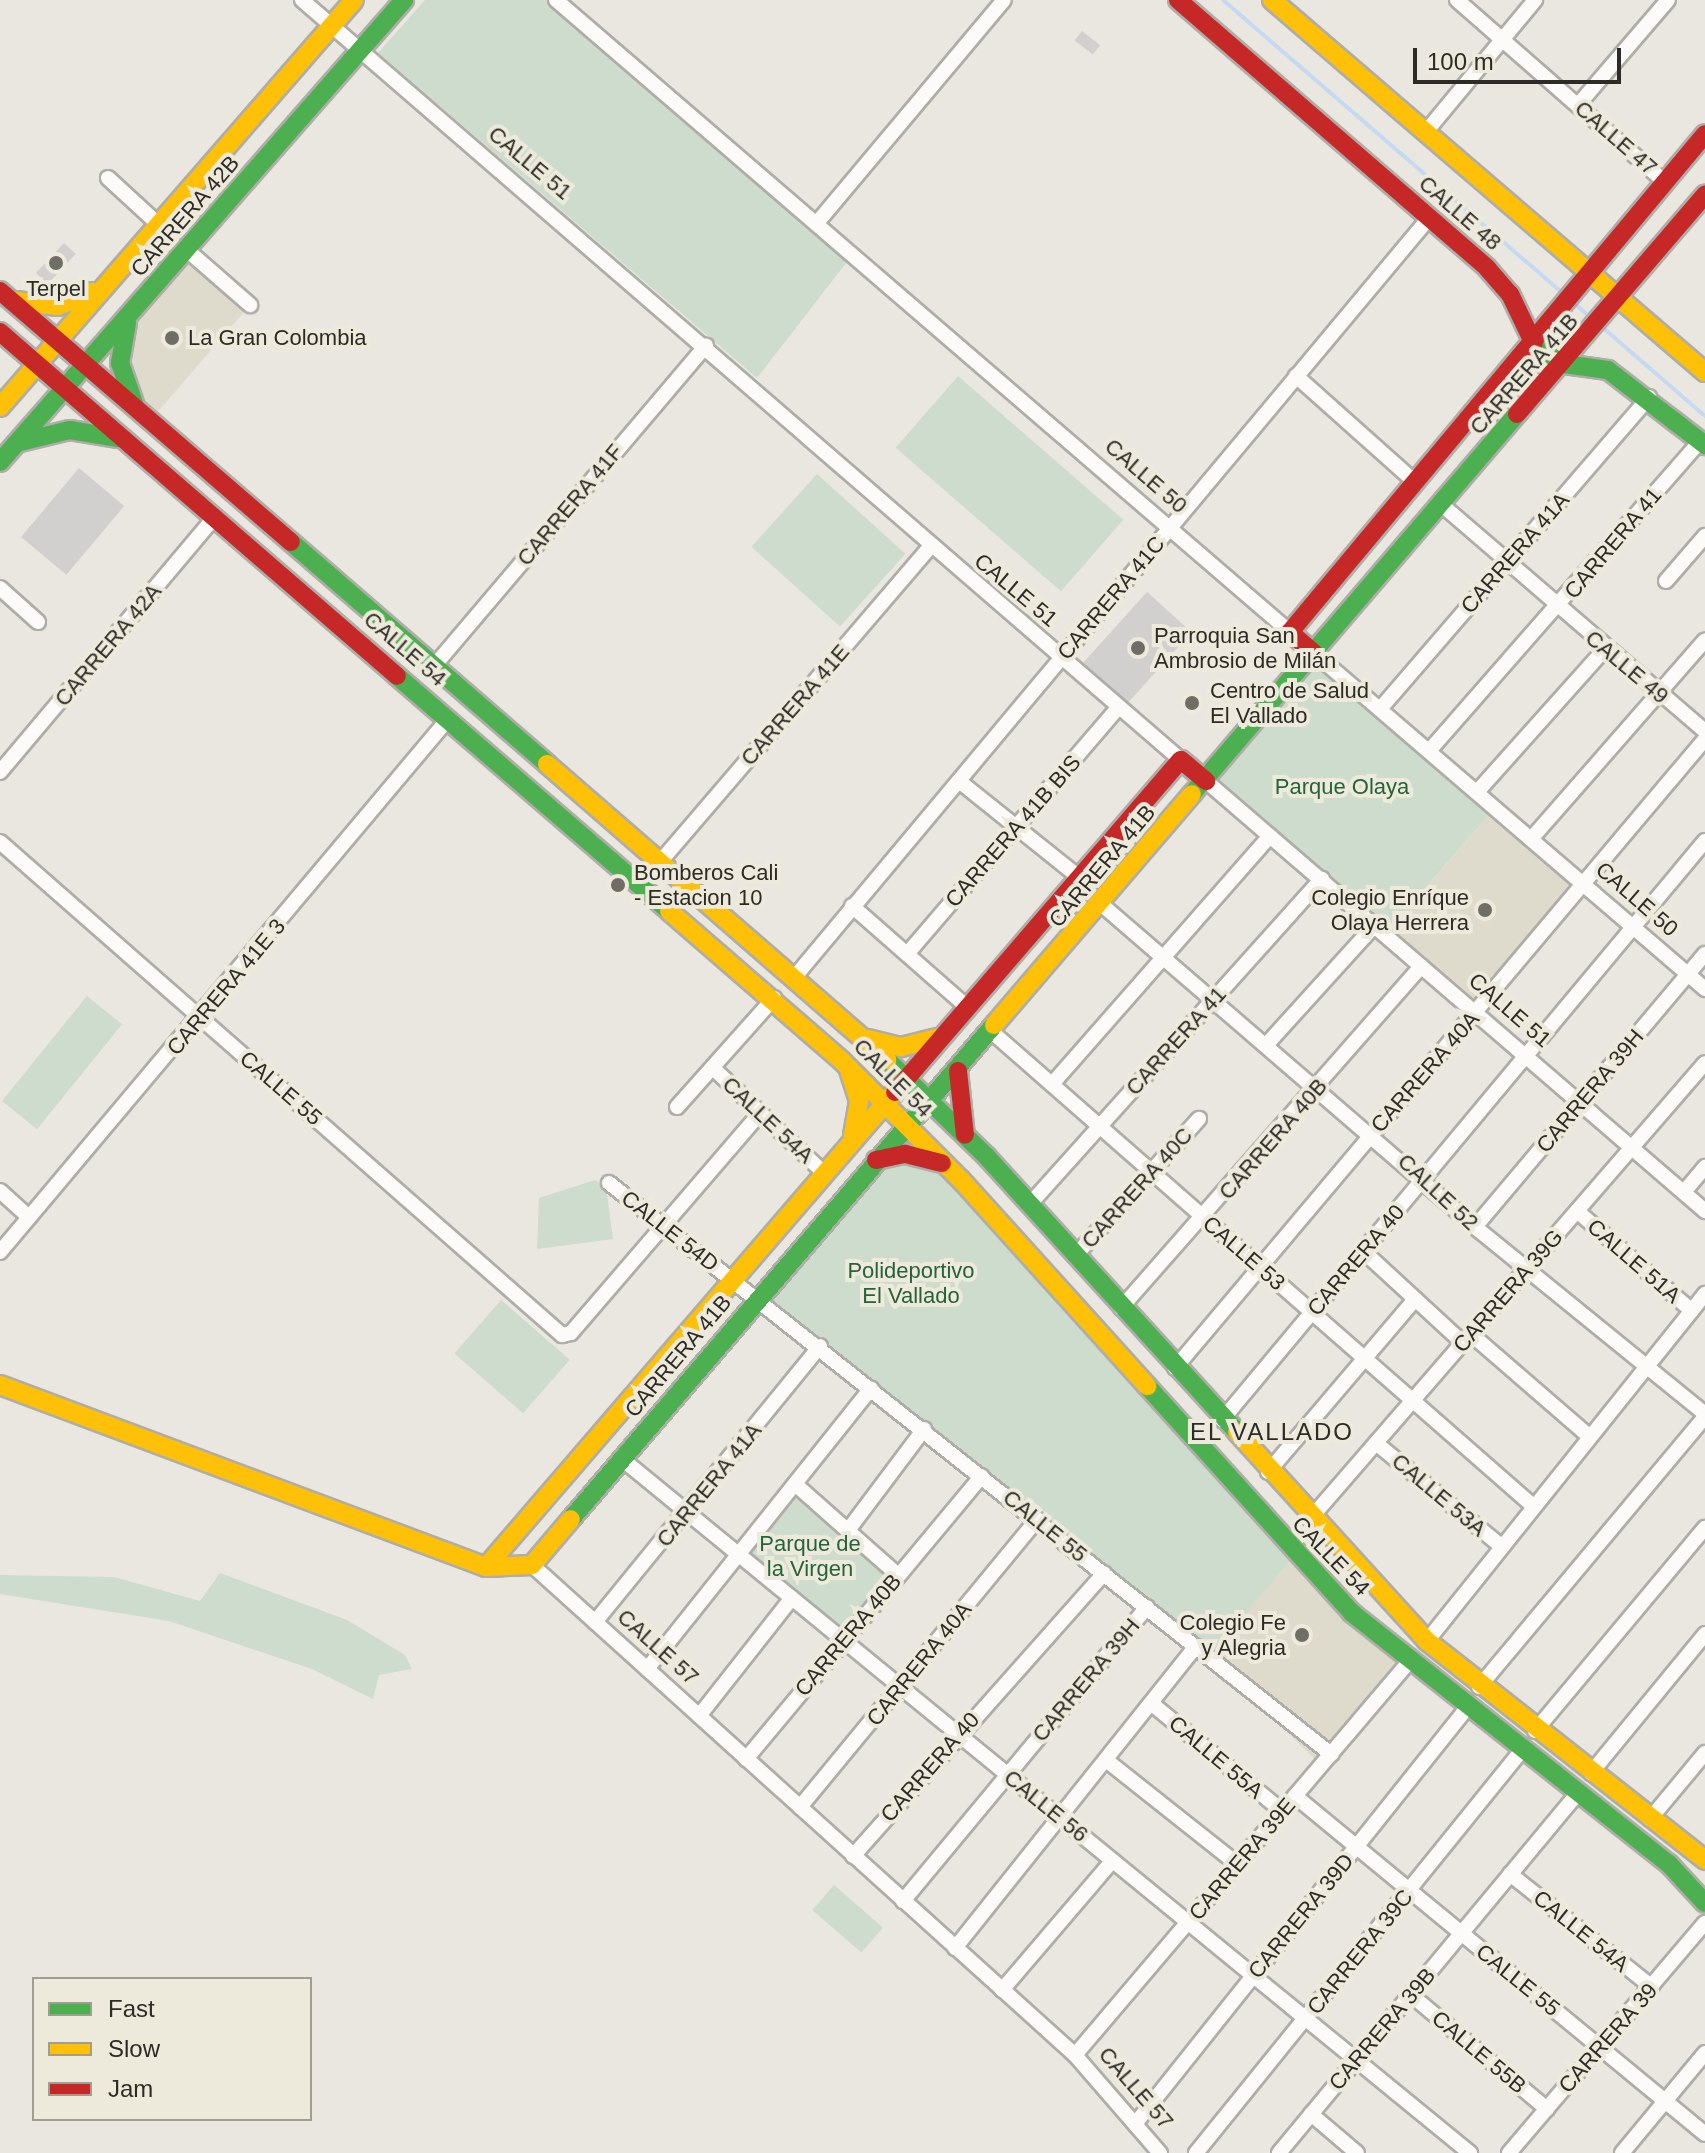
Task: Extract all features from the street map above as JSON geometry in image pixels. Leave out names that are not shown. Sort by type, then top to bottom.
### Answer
[{"type":"street","name":"CALLE 51","points":[[302,0],[821,443],[929,548],[1322,879],[1705,1211]]},
{"type":"street","name":"CARRERA 42B","points":[[0,407],[354,0]]},
{"type":"street","name":"CARRERA 42B","points":[[0,462],[171,271],[404,0]]},
{"type":"street","name":"CALLE 50","points":[[556,0],[1705,989]]},
{"type":"street","points":[[816,224],[1004,0]]},
{"type":"street","name":"CALLE 48","points":[[1178,0],[1429,218],[1510,294],[1534,344]]},
{"type":"street","name":"CALLE 48","points":[[1272,0],[1425,133],[1614,307],[1705,372]]},
{"type":"street","name":"CALLE 47","points":[[1457,0],[1665,182]]},
{"type":"street","points":[[1425,133],[1535,0]]},
{"type":"street","points":[[1578,105],[1668,0]]},
{"type":"street","name":"CARRERA 41B","points":[[1290,632],[1534,344],[1705,134]]},
{"type":"street","points":[[108,178],[158,224]]},
{"type":"street","name":"CARRERA 41B","points":[[532,1565],[876,1160],[992,1032],[1702,204]]},
{"type":"street","name":"CARRERA 41C","points":[[793,979],[1429,218]]},
{"type":"street","points":[[144,239],[155,235],[172,242],[176,260],[171,271]]},
{"type":"street","points":[[187,250],[250,305]]},
{"type":"street","points":[[1,292],[50,307],[79,300],[105,284]]},
{"type":"street","name":"CALLE 54","points":[[1,292],[861,1035],[987,1157],[1310,1519],[1427,1641],[1535,1731],[1702,1855]]},
{"type":"street","points":[[131,315],[120,363],[129,395],[149,422]]},
{"type":"street","name":"CALLE 54","points":[[0,332],[774,998],[961,1180],[1295,1555],[1408,1663],[1669,1864],[1705,1903]]},
{"type":"street","points":[[1534,344],[1564,364],[1608,370],[1649,397],[1703,443]]},
{"type":"street","name":"CARRERA 41F","points":[[435,665],[706,345]]},
{"type":"street","points":[[1296,376],[1416,483]]},
{"type":"street","name":"CARRERA 41A","points":[[1380,709],[1649,397]]},
{"type":"street","points":[[16,443],[70,430],[126,440]]},
{"type":"street","name":"CARRERA 41","points":[[1429,751],[1703,443]]},
{"type":"street","name":"CALLE 49","points":[[1442,505],[1506,564],[1705,731]]},
{"type":"street","name":"CARRERA 42A","points":[[0,772],[215,517]]},
{"type":"street","points":[[1666,581],[1705,536]]},
{"type":"street","name":"CARRERA 41E","points":[[660,862],[929,548]]},
{"type":"street","points":[[0,588],[38,622]]},
{"type":"street","points":[[1531,839],[1705,640]]},
{"type":"street","points":[[1477,792],[1605,649]]},
{"type":"street","name":"CARRERA 41B BIS","points":[[907,954],[1118,708]]},
{"type":"street","name":"CARRERA 41E 3","points":[[0,1252],[201,1018],[448,719]]},
{"type":"street","name":"CARRERA 40A","points":[[1175,1368],[1262,1269],[1581,882],[1705,739]]},
{"type":"street","name":"CARRERA 41B","points":[[486,1567],[937,1038],[1181,760]]},
{"type":"street","points":[[959,781],[1079,877]]},
{"type":"street","points":[[1052,1084],[1270,836]]},
{"type":"street","name":"CARRERA 40","points":[[1222,1420],[1705,841]]},
{"type":"street","name":"CALLE 55","points":[[0,842],[562,1335],[571,1333],[665,1227]]},
{"type":"street","name":"CARRERA 41","points":[[1030,1204],[1322,879]]},
{"type":"street","name":"CALLE 52","points":[[1101,904],[1425,1177],[1475,1227],[1645,1371],[1705,1416]]},
{"type":"street","points":[[852,906],[967,1007]]},
{"type":"street","points":[[1267,1044],[1375,925]]},
{"type":"street","name":"CARRERA 39H","points":[[1475,1227],[1705,954]]},
{"type":"street","name":"CARRERA 40B","points":[[1121,1308],[1204,1218],[1421,966]]},
{"type":"street","points":[[677,1107],[774,998]]},
{"type":"street","name":"CALLE 53","points":[[992,1032],[1533,1506]]},
{"type":"street","points":[[861,1035],[901,1047],[937,1038]]},
{"type":"street","points":[[842,1061],[859,1101],[851,1139]]},
{"type":"street","name":"CARRERA 39G","points":[[1310,1519],[1705,1063]]},
{"type":"street","name":"CALLE 54A","points":[[713,1068],[823,1172]]},
{"type":"street","points":[[958,1071],[965,1135]]},
{"type":"street","points":[[665,1227],[760,1113]]},
{"type":"street","name":"CARRERA 40C","points":[[1075,1256],[1199,1119]]},
{"type":"street","points":[[876,1160],[905,1154],[947,1166]]},
{"type":"street","points":[[961,1180],[966,1159],[987,1157]]},
{"type":"street","points":[[1684,1192],[1705,1167]]},
{"type":"street","name":"CALLE 54D","points":[[609,1183],[759,1298]]},
{"type":"street","points":[[0,1191],[29,1217]]},
{"type":"street","name":"CALLE 51A","points":[[1577,1211],[1692,1311]]},
{"type":"street","points":[[1363,1251],[1415,1299],[1590,1437]]},
{"type":"street","points":[[1427,1641],[1705,1294]]},
{"type":"street","name":"CALLE 55","points":[[759,1298],[1331,1754]]},
{"type":"street","points":[[1268,1472],[1415,1299]]},
{"type":"street","name":"CARRERA 41A","points":[[595,1622],[689,1513],[820,1346]]},
{"type":"street","points":[[0,1385],[486,1567],[532,1565]]},
{"type":"street","points":[[647,1669],[871,1388]]},
{"type":"street","points":[[1479,1687],[1705,1416]]},
{"type":"street","points":[[849,1529],[924,1429]]},
{"type":"street","name":"CALLE 53A","points":[[1376,1443],[1502,1547]]},
{"type":"street","name":"CALLE 56","points":[[622,1459],[1470,2153]]},
{"type":"street","name":"CARRERA 40B","points":[[746,1759],[982,1476]]},
{"type":"street","points":[[795,1484],[898,1575]]},
{"type":"street","name":"CARRERA 40A","points":[[800,1807],[1037,1519]]},
{"type":"street","points":[[1535,1731],[1705,1528]]},
{"type":"street","name":"CALLE 57","points":[[532,1565],[1075,2055],[1160,2153]]},
{"type":"street","name":"CARRERA 40","points":[[853,1856],[957,1733],[1104,1573]]},
{"type":"street","points":[[699,1716],[792,1598]]},
{"type":"street","name":"CARRERA 39H","points":[[903,1901],[1147,1607]]},
{"type":"street","points":[[1591,1773],[1705,1634]]},
{"type":"street","points":[[955,1948],[1196,1646]]},
{"type":"street","name":"CARRERA 39E","points":[[1075,2055],[1408,1663]]},
{"type":"street","name":"CALLE 55A","points":[[1151,1703],[1282,1811]]},
{"type":"street","name":"CARRERA 39D","points":[[1135,2124],[1467,1708]]},
{"type":"street","name":"CARRERA 39C","points":[[1196,2153],[1522,1750]]},
{"type":"street","points":[[1650,1819],[1705,1753]]},
{"type":"street","points":[[1106,1760],[1237,1864]]},
{"type":"street","name":"CARRERA 39B","points":[[1279,2153],[1578,1793]]},
{"type":"street","name":"CALLE 55","points":[[1295,1796],[1705,2134]]},
{"type":"street","points":[[1002,1990],[1112,1861]]},
{"type":"street","name":"CALLE 54A","points":[[1510,1874],[1652,1987]]},
{"type":"street","name":"CARRERA 39","points":[[1509,2153],[1705,1923]]},
{"type":"street","name":"CALLE 55B","points":[[1410,1994],[1547,2109]]},
{"type":"street","points":[[1622,2153],[1705,2053]]},
{"type":"street","points":[[1311,2114],[1357,2153]]},
{"type":"shaded area","name":"La Gran Colombia","points":[[187,250],[250,305],[149,422],[138,409],[124,330]]},
{"type":"shaded area","name":"Colegio Enríque Olaya Herrera","points":[[1495,808],[1580,882],[1470,1009],[1385,935]]},
{"type":"shaded area","name":"Colegio Fe y Alegria","points":[[1295,1555],[1407,1663],[1315,1759],[1203,1651]]},
{"type":"green space","points":[[425,0],[548,0],[850,258],[757,378],[378,53]]},
{"type":"green space","points":[[958,376],[1123,520],[1061,591],[896,448]]},
{"type":"green space","points":[[817,474],[905,554],[840,626],[751,547]]},
{"type":"green space","name":"Parque Olaya","points":[[1314,653],[1494,809],[1384,935],[1204,779]]},
{"type":"green space","points":[[87,996],[122,1024],[37,1129],[2,1101]]},
{"type":"green space","name":"Polideportivo El Vallado","points":[[933,1159],[1295,1555],[1209,1656],[759,1298],[876,1160]]},
{"type":"green space","points":[[595,1180],[606,1187],[613,1239],[537,1249],[539,1198]]},
{"type":"green space","points":[[501,1300],[570,1360],[523,1413],[454,1354]]},
{"type":"green space","name":"Parque de la Virgen","points":[[795,1484],[898,1574],[839,1642],[736,1552]]},
{"type":"green space","points":[[220,1573],[347,1620],[405,1655],[412,1669],[379,1675],[373,1699],[312,1669],[169,1621],[0,1594],[0,1575],[114,1577],[200,1601]]},
{"type":"green space","points":[[834,1885],[883,1928],[861,1953],[812,1910]]},
{"type":"building","points":[[1082,31],[1100,45],[1093,55],[1075,40]]},
{"type":"building","name":"Terpel","points":[[64,243],[76,254],[48,284],[36,273]]},
{"type":"building","points":[[79,468],[124,506],[66,575],[21,537]]},
{"type":"building","name":"Parroquia San Ambrosio de Milán","points":[[1147,592],[1192,632],[1128,703],[1083,663]]},
{"type":"waterway","points":[[1223,0],[1564,294]]},
{"type":"waterway","points":[[1573,302],[1591,318]]},
{"type":"waterway","points":[[1601,326],[1705,416]]},
{"type":"traffic: fast","points":[[0,462],[404,0]]},
{"type":"traffic: fast","points":[[127,323],[120,363],[134,403]]},
{"type":"traffic: fast","points":[[1534,344],[1564,364],[1608,370],[1705,445]]},
{"type":"traffic: fast","points":[[1192,794],[1517,414]]},
{"type":"traffic: fast","points":[[20,442],[70,430],[118,438]]},
{"type":"traffic: fast","points":[[291,542],[547,764]]},
{"type":"traffic: fast","points":[[397,676],[669,911]]},
{"type":"traffic: fast","points":[[571,1519],[994,1025]]},
{"type":"traffic: fast","points":[[887,1060],[987,1157],[1237,1432]]},
{"type":"traffic: fast","points":[[1147,1386],[1352,1613],[1669,1864],[1705,1903]]},
{"type":"traffic: slow","points":[[0,407],[354,0]]},
{"type":"traffic: slow","points":[[1272,0],[1705,372]]},
{"type":"traffic: slow","points":[[16,301],[58,306],[92,292]]},
{"type":"traffic: slow","points":[[547,764],[887,1060]]},
{"type":"traffic: slow","points":[[994,1025],[1192,794]]},
{"type":"traffic: slow","points":[[669,911],[842,1061],[961,1180],[1147,1386]]},
{"type":"traffic: slow","points":[[868,1039],[901,1047],[937,1038]]},
{"type":"traffic: slow","points":[[849,1070],[859,1101],[853,1135]]},
{"type":"traffic: slow","points":[[486,1567],[895,1092]]},
{"type":"traffic: slow","points":[[0,1385],[486,1567],[532,1565],[571,1519]]},
{"type":"traffic: slow","points":[[1237,1432],[1427,1641],[1705,1860]]},
{"type":"traffic: jam","points":[[1178,0],[1487,268],[1510,294],[1534,344]]},
{"type":"traffic: jam","points":[[1314,653],[1290,632],[1705,134]]},
{"type":"traffic: jam","points":[[1517,414],[1705,195]]},
{"type":"traffic: jam","points":[[0,291],[291,542]]},
{"type":"traffic: jam","points":[[0,332],[397,676]]},
{"type":"traffic: jam","points":[[895,1092],[1181,760],[1206,781]]},
{"type":"traffic: jam","points":[[958,1071],[965,1135]]},
{"type":"traffic: jam","points":[[876,1160],[905,1154],[942,1163]]},
{"type":"place","name":"Terpel","points":[[56,263]]},
{"type":"place","name":"La Gran Colombia","points":[[172,338]]},
{"type":"place","name":"Parroquia San Ambrosio de Milán","points":[[1138,648]]},
{"type":"place","name":"Centro de Salud El Vallado","points":[[1192,703]]},
{"type":"place","name":"Bomberos Cali - Estacion 10","points":[[618,885]]},
{"type":"place","name":"Colegio Enríque Olaya Herrera","points":[[1485,910]]},
{"type":"place","name":"Colegio Fe y Alegria","points":[[1302,1635]]},
{"type":"district","name":"EL VALLADO","points":[[1272,1432]]}]
